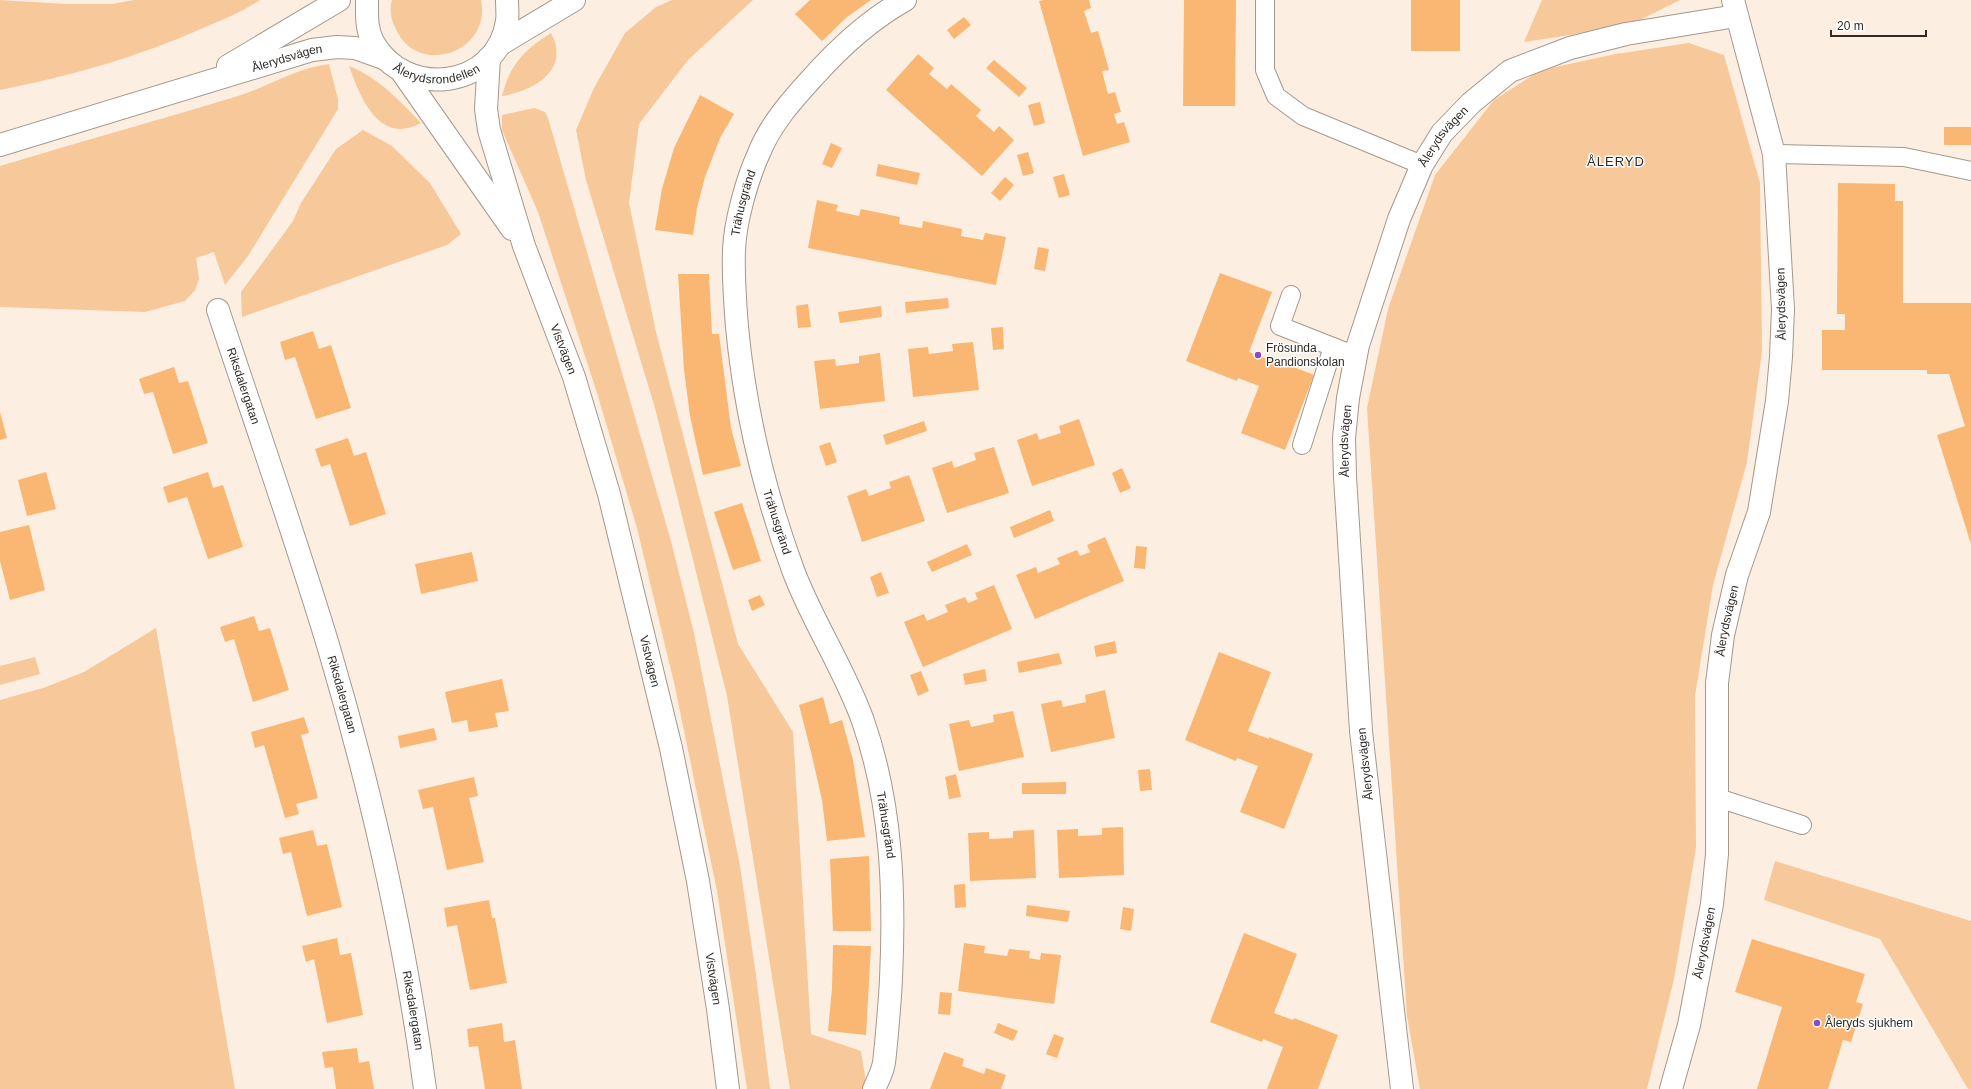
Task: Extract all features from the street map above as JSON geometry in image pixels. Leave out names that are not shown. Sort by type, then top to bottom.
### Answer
[{"type":"street","name":"Ålerydsvägen","points":[[190,87],[251,54],[339,0]]},
{"type":"street","name":"Ålerydsrondellen","points":[[367,0],[366,21],[373,41],[394,66],[424,80],[448,80],[470,73],[494,52]]},
{"type":"street","points":[[494,52],[507,22],[507,0]]},
{"type":"street","points":[[494,52],[574,0]]},
{"type":"street","name":"Trähusgränd","points":[[874,1089],[884,1066],[890,1009],[894,917],[892,864],[885,815],[876,767],[863,720],[794,573],[769,498],[745,395],[734,292],[734,248],[744,196],[759,152],[772,128],[789,105],[834,54],[866,26],[905,0]]},
{"type":"street","name":"Ålerydsvägen","points":[[1402,1089],[1361,731],[1345,477],[1344,438],[1348,398],[1356,356],[1399,219],[1422,165],[1442,133],[1471,103],[1510,71],[1570,48],[1734,8],[1774,154],[1782,309],[1777,401],[1758,512],[1737,575],[1723,635],[1718,683],[1717,854],[1712,904],[1689,1025],[1670,1089]]},
{"type":"street","name":"Ålerydsvägen","points":[[0,145],[312,50],[337,47],[355,48],[394,66]]},
{"type":"street","name":"Vistvägen","points":[[494,52],[486,109],[489,130],[524,246],[574,377],[609,494],[640,614],[671,748],[698,881],[718,1009],[728,1089]]},
{"type":"street","name":"Vistvägen","points":[[394,66],[524,246]]},
{"type":"street","name":"Riksdalergatan","points":[[218,310],[308,580],[354,740],[390,888],[409,984],[425,1089]]},
{"type":"lane","points":[[1265,0],[1265,70],[1276,96],[1303,116],[1422,165]]},
{"type":"lane","points":[[1774,154],[1904,157],[1971,171]]},
{"type":"lane","points":[[1291,295],[1280,326],[1356,356]]},
{"type":"lane","points":[[1302,445],[1333,347]]},
{"type":"lane","points":[[1718,798],[1802,825]]},
{"type":"shaded area","points":[[0,0],[66,4],[112,4],[134,0],[260,0],[217,22],[129,57],[78,72],[0,90]]},
{"type":"shaded area","points":[[392,0],[481,0],[481,19],[475,34],[464,46],[450,53],[434,55],[418,52],[405,43],[392,21]]},
{"type":"shaded area","points":[[672,0],[753,0],[688,60],[639,124],[629,203],[656,332],[738,644],[793,732],[811,1034],[861,1051],[867,1089],[790,1089],[727,696],[655,408],[586,180],[576,130],[594,88],[625,33],[656,7]]},
{"type":"shaded area","points":[[1542,0],[1680,0],[1640,20],[1570,35],[1524,42]]},
{"type":"shaded area","points":[[551,33],[556,46],[556,58],[552,68],[546,76],[536,84],[526,89],[502,96],[509,75],[519,59],[541,39]]},
{"type":"shaded area","points":[[1689,43],[1724,55],[1760,183],[1762,351],[1747,462],[1713,585],[1695,696],[1696,848],[1674,979],[1647,1089],[1420,1089],[1407,1016],[1367,408],[1388,309],[1435,175],[1494,100],[1541,70],[1616,54]]},
{"type":"shaded area","points":[[329,64],[338,99],[338,109],[248,256],[225,285],[214,252],[196,258],[199,279],[195,290],[185,301],[145,312],[0,307],[0,166],[238,96],[294,73]]},
{"type":"shaded area","points":[[349,66],[370,77],[388,90],[421,123],[406,128],[394,128],[383,123],[373,115],[366,104]]},
{"type":"shaded area","points":[[534,108],[545,112],[548,118],[671,541],[694,633],[740,866],[756,975],[770,1089],[747,1089],[717,891],[675,687],[637,528],[598,396],[538,212],[502,130],[502,115]]},
{"type":"shaded area","points":[[363,130],[392,146],[430,183],[461,234],[447,245],[242,317],[241,292],[293,221],[301,203],[336,149]]},
{"type":"shaded area","points":[[156,628],[235,1089],[0,1089],[0,700],[43,688],[84,672]]},
{"type":"shaded area","points":[[35,657],[40,674],[0,685],[0,666]]},
{"type":"shaded area","points":[[1775,861],[1971,921],[1971,1089],[1968,1089],[1880,939],[1764,900]]},
{"type":"building","points":[[810,0],[871,0],[847,17],[822,41],[795,14]]},
{"type":"building","points":[[1089,0],[1091,8],[1084,11],[1091,33],[1098,31],[1109,70],[1102,71],[1108,94],[1115,92],[1121,112],[1114,114],[1117,124],[1124,122],[1130,142],[1083,156],[1039,1]]},
{"type":"building","points":[[1184,0],[1236,0],[1235,106],[1183,106]]},
{"type":"building","points":[[1411,0],[1460,0],[1460,51],[1411,51]]},
{"type":"building","points":[[964,17],[971,25],[954,39],[947,30]]},
{"type":"building","points":[[918,54],[934,68],[929,74],[947,89],[951,84],[981,110],[976,116],[994,132],[999,126],[1014,140],[982,176],[886,90]]},
{"type":"building","points":[[994,60],[1027,88],[1019,97],[986,68]]},
{"type":"building","points":[[700,95],[734,114],[720,138],[705,177],[697,208],[693,235],[655,230],[662,189],[674,148]]},
{"type":"building","points":[[1040,102],[1045,123],[1034,126],[1028,105]]},
{"type":"building","points":[[1944,127],[1971,127],[1971,145],[1944,145]]},
{"type":"building","points":[[831,143],[842,148],[832,168],[822,164]]},
{"type":"building","points":[[1028,152],[1034,173],[1023,176],[1017,155]]},
{"type":"building","points":[[878,164],[920,173],[917,185],[876,176]]},
{"type":"building","points":[[1064,174],[1070,195],[1059,198],[1053,177]]},
{"type":"building","points":[[1005,177],[1014,185],[1000,201],[991,193]]},
{"type":"building","points":[[1838,183],[1895,184],[1895,201],[1903,201],[1903,303],[1971,303],[1971,544],[1937,435],[1965,426],[1949,374],[1927,374],[1927,370],[1822,370],[1822,330],[1845,330],[1845,314],[1837,314]]},
{"type":"building","points":[[817,200],[838,205],[836,211],[859,216],[861,209],[900,217],[899,224],[922,228],[923,221],[962,229],[961,236],[983,240],[985,233],[1006,237],[996,285],[808,248]]},
{"type":"building","points":[[1038,247],[1049,249],[1045,271],[1034,269]]},
{"type":"building","points":[[1220,273],[1272,292],[1249,352],[1270,360],[1271,358],[1314,375],[1285,450],[1241,433],[1259,386],[1238,378],[1237,381],[1186,361]]},
{"type":"building","points":[[678,274],[709,274],[712,334],[719,334],[731,428],[741,466],[703,475],[690,416],[684,370]]},
{"type":"building","points":[[948,298],[949,308],[906,313],[905,302]]},
{"type":"building","points":[[808,304],[811,327],[798,328],[796,306]]},
{"type":"building","points":[[881,306],[882,317],[840,323],[838,312]]},
{"type":"building","points":[[1003,327],[1004,349],[993,350],[991,328]]},
{"type":"building","points":[[313,331],[319,349],[331,345],[351,408],[316,419],[295,357],[285,360],[280,342]]},
{"type":"building","points":[[973,342],[979,390],[913,397],[908,349],[928,347],[929,354],[953,351],[952,344]]},
{"type":"building","points":[[880,353],[885,401],[820,409],[814,361],[835,359],[836,366],[859,363],[859,356]]},
{"type":"building","points":[[174,367],[179,383],[188,381],[208,443],[173,454],[153,392],[144,394],[139,379]]},
{"type":"building","points":[[0,412],[7,438],[0,440]]},
{"type":"building","points":[[1079,419],[1095,465],[1032,486],[1017,440],[1037,433],[1039,440],[1061,433],[1059,426]]},
{"type":"building","points":[[924,421],[927,431],[886,445],[883,435]]},
{"type":"building","points":[[348,438],[354,456],[366,452],[386,514],[350,526],[330,464],[321,467],[315,449]]},
{"type":"building","points":[[830,442],[837,462],[826,466],[819,446]]},
{"type":"building","points":[[994,447],[1009,493],[947,513],[932,468],[952,461],[954,468],[976,460],[974,453]]},
{"type":"building","points":[[1122,468],[1131,488],[1120,493],[1112,473]]},
{"type":"building","points":[[46,472],[56,509],[27,516],[18,480]]},
{"type":"building","points":[[208,472],[213,488],[223,485],[243,547],[208,559],[187,497],[168,503],[163,487]]},
{"type":"building","points":[[909,475],[925,521],[862,542],[847,496],[866,489],[869,496],[891,488],[889,482]]},
{"type":"building","points":[[742,503],[761,561],[733,570],[714,512]]},
{"type":"building","points":[[1050,510],[1054,521],[1014,538],[1010,527]]},
{"type":"building","points":[[29,525],[45,590],[10,600],[0,561],[0,532]]},
{"type":"building","points":[[1105,537],[1124,581],[1035,619],[1016,575],[1036,567],[1038,573],[1060,564],[1057,558],[1077,550],[1080,556],[1090,552],[1087,545]]},
{"type":"building","points":[[967,544],[972,555],[932,572],[927,562]]},
{"type":"building","points":[[1136,546],[1147,547],[1145,569],[1134,568]]},
{"type":"building","points":[[472,552],[478,581],[421,594],[415,564]]},
{"type":"building","points":[[881,572],[889,593],[877,597],[870,577]]},
{"type":"building","points":[[994,585],[1012,629],[923,667],[904,622],[924,614],[927,621],[948,612],[945,605],[965,597],[968,603],[978,599],[975,593]]},
{"type":"building","points":[[760,595],[765,605],[752,611],[748,600]]},
{"type":"building","points":[[254,616],[259,631],[270,628],[289,690],[253,702],[234,639],[225,642],[220,627]]},
{"type":"building","points":[[1115,641],[1117,653],[1096,657],[1094,646]]},
{"type":"building","points":[[1219,652],[1271,672],[1248,731],[1269,739],[1269,737],[1313,754],[1284,829],[1240,812],[1258,766],[1237,758],[1236,761],[1185,740]]},
{"type":"building","points":[[1059,653],[1062,664],[1019,673],[1017,662]]},
{"type":"building","points":[[985,669],[987,681],[965,685],[963,674]]},
{"type":"building","points":[[921,671],[929,691],[918,696],[910,675]]},
{"type":"building","points":[[502,679],[509,711],[495,713],[498,727],[469,732],[467,720],[452,723],[445,692]]},
{"type":"building","points":[[1105,690],[1115,738],[1051,752],[1041,704],[1061,700],[1063,707],[1086,702],[1085,695]]},
{"type":"building","points":[[823,697],[830,724],[842,720],[853,760],[865,837],[827,841],[822,800],[799,705]]},
{"type":"building","points":[[1013,711],[1024,757],[959,771],[949,724],[969,720],[971,727],[994,722],[993,715]]},
{"type":"building","points":[[304,717],[309,733],[301,735],[318,798],[296,804],[299,814],[285,818],[264,745],[255,748],[251,732]]},
{"type":"building","points":[[434,728],[437,740],[400,748],[398,736]]},
{"type":"building","points":[[1150,769],[1152,790],[1140,791],[1138,770]]},
{"type":"building","points":[[956,774],[961,797],[949,799],[945,777]]},
{"type":"building","points":[[474,777],[478,796],[469,798],[484,862],[447,870],[433,807],[423,809],[418,790]]},
{"type":"building","points":[[1066,782],[1066,794],[1022,794],[1022,783]]},
{"type":"building","points":[[1123,827],[1124,875],[1059,878],[1057,830],[1078,829],[1078,836],[1102,835],[1102,828]]},
{"type":"building","points":[[313,830],[317,846],[327,844],[342,907],[307,916],[291,852],[283,854],[279,838]]},
{"type":"building","points":[[1034,830],[1036,878],[970,881],[968,833],[989,832],[989,839],[1013,838],[1013,831]]},
{"type":"building","points":[[869,856],[871,931],[833,931],[830,859]]},
{"type":"building","points":[[965,884],[966,907],[955,908],[954,885]]},
{"type":"building","points":[[489,900],[492,918],[495,918],[507,983],[470,990],[457,925],[447,927],[444,908]]},
{"type":"building","points":[[1027,905],[1070,911],[1068,922],[1026,916]]},
{"type":"building","points":[[1123,907],[1134,909],[1131,931],[1120,929]]},
{"type":"building","points":[[1244,933],[1297,954],[1274,1013],[1293,1020],[1294,1018],[1338,1035],[1318,1089],[1267,1089],[1283,1047],[1263,1039],[1262,1042],[1210,1022]]},
{"type":"building","points":[[337,938],[340,955],[351,953],[363,1015],[327,1023],[314,959],[306,962],[302,946]]},
{"type":"building","name":"Åleryds sjukhem","points":[[1752,939],[1865,974],[1856,1002],[1863,1004],[1851,1042],[1843,1040],[1828,1089],[1757,1089],[1782,1007],[1735,992]]},
{"type":"building","points":[[964,943],[985,946],[984,953],[1007,956],[1009,949],[1030,951],[1029,958],[1040,960],[1041,953],[1061,955],[1054,1004],[958,991]]},
{"type":"building","points":[[833,945],[871,946],[866,1035],[828,1031],[832,988]]},
{"type":"building","points":[[940,992],[952,993],[950,1015],[938,1014]]},
{"type":"building","points":[[502,1023],[504,1042],[515,1040],[522,1089],[485,1089],[478,1046],[469,1047],[467,1029]]},
{"type":"building","points":[[998,1023],[1018,1031],[1013,1041],[994,1033]]},
{"type":"building","points":[[1054,1034],[1064,1038],[1057,1058],[1046,1054]]},
{"type":"building","points":[[357,1048],[359,1063],[369,1061],[374,1089],[336,1089],[333,1067],[325,1068],[322,1052]]},
{"type":"building","points":[[944,1052],[964,1059],[962,1066],[984,1074],[986,1068],[1006,1075],[1001,1089],[930,1089]]},
{"type":"place","name":"Frösunda Pandionskolan","points":[[1258,355]]},
{"type":"place","name":"Åleryds sjukhem","points":[[1817,1023]]},
{"type":"district","name":"ÅLERYD","points":[[1616,161]]}]
